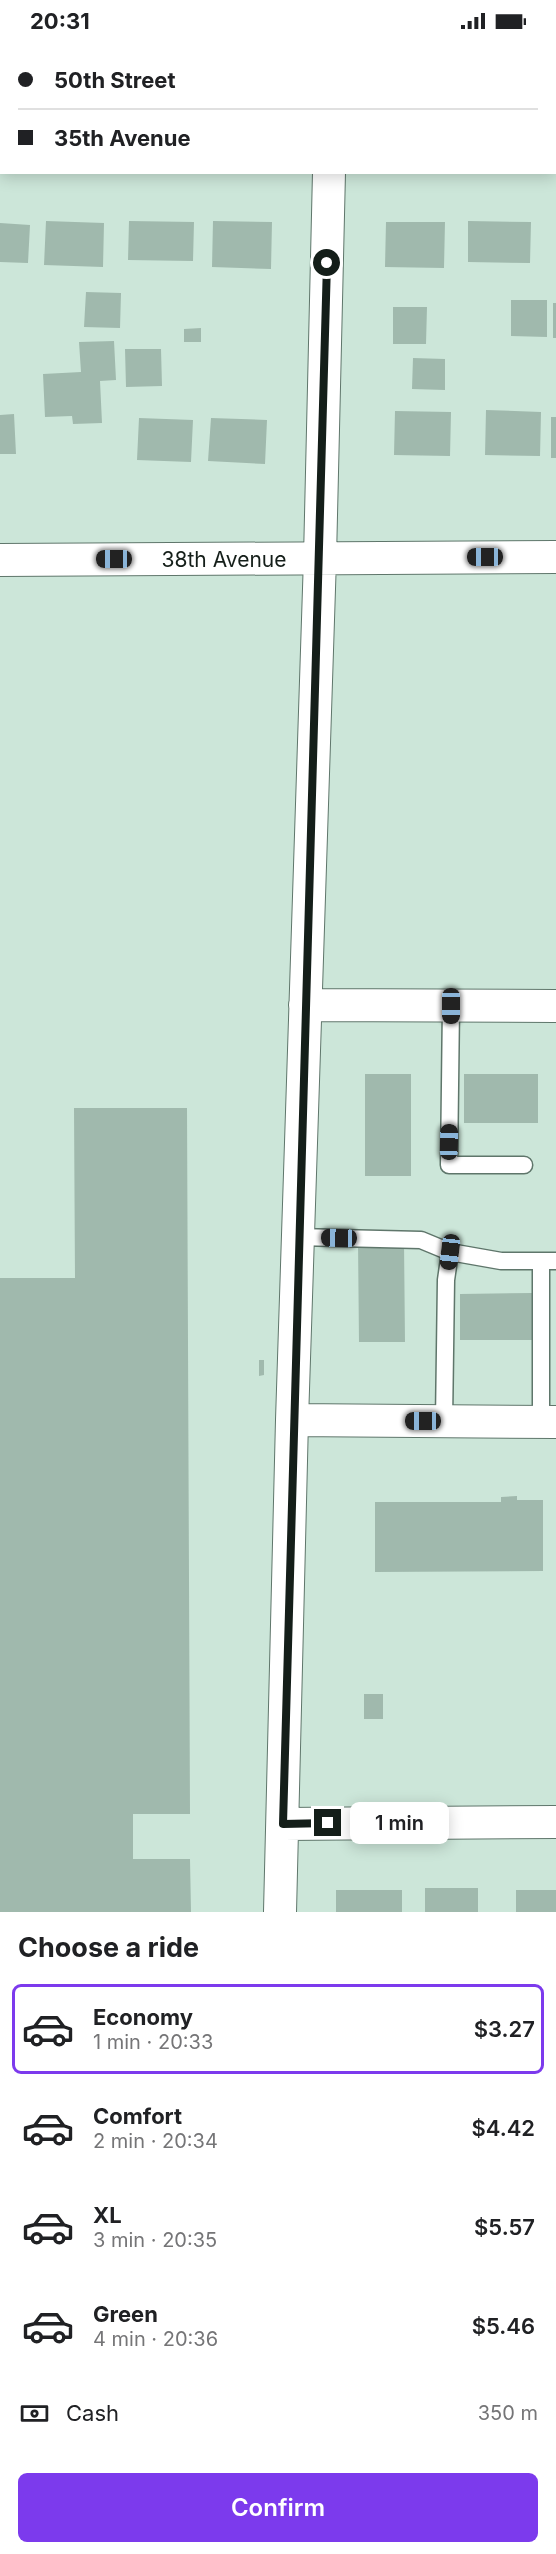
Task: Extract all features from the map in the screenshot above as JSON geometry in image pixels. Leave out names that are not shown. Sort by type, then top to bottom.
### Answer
[{"type":"street","points":[[280,1912],[297,1237],[320,558],[329,174]]},
{"type":"street","name":"38th Avenue","points":[[0,560],[556,557]]},
{"type":"street","points":[[305,1005],[556,1006]]},
{"type":"street","points":[[292,1420],[548,1422]]},
{"type":"street","points":[[283,1824],[556,1822]]},
{"type":"lane","points":[[451,1006],[449,1165],[524,1165]]},
{"type":"lane","points":[[297,1237],[421,1240],[450,1252],[501,1261],[548,1261],[548,1422]]},
{"type":"lane","points":[[444,1421],[446,1280],[450,1252]]},
{"type":"building","points":[[46,221],[104,223],[103,267],[44,265]]},
{"type":"building","points":[[129,221],[194,222],[193,261],[128,260]]},
{"type":"building","points":[[213,221],[272,222],[271,269],[212,267]]},
{"type":"building","points":[[468,221],[531,222],[530,263],[468,262]]},
{"type":"building","points":[[386,222],[445,222],[444,268],[385,267]]},
{"type":"building","points":[[0,223],[30,225],[28,263],[0,262]]},
{"type":"building","points":[[86,292],[121,293],[120,328],[84,327]]},
{"type":"building","points":[[511,300],[547,300],[547,337],[511,336]]},
{"type":"building","points":[[553,303],[556,303],[556,338],[553,338]]},
{"type":"building","points":[[393,307],[427,307],[426,344],[393,344]]},
{"type":"building","points":[[201,328],[201,342],[184,342],[184,329]]},
{"type":"building","points":[[114,341],[116,380],[100,381],[102,423],[73,424],[72,416],[45,417],[43,374],[81,372],[79,342]]},
{"type":"building","points":[[125,349],[161,349],[162,386],[126,387]]},
{"type":"building","points":[[413,358],[445,359],[445,390],[412,389]]},
{"type":"building","points":[[486,410],[541,412],[540,456],[485,455]]},
{"type":"building","points":[[395,411],[451,412],[450,456],[394,455]]},
{"type":"building","points":[[14,414],[16,454],[0,454],[0,415]]},
{"type":"building","points":[[551,417],[556,417],[556,458],[551,458]]},
{"type":"building","points":[[139,418],[193,420],[191,462],[137,460]]},
{"type":"building","points":[[211,418],[267,420],[265,464],[208,461]]},
{"type":"building","points":[[365,1074],[411,1074],[411,1176],[365,1176]]},
{"type":"building","points":[[464,1074],[538,1074],[538,1123],[464,1123]]},
{"type":"building","points":[[74,1108],[187,1108],[190,1814],[133,1814],[133,1859],[190,1859],[191,1912],[0,1912],[0,1278],[75,1278]]},
{"type":"building","points":[[358,1241],[404,1241],[405,1342],[359,1342]]},
{"type":"building","points":[[533,1293],[533,1340],[460,1340],[460,1294]]},
{"type":"building","points":[[259,1360],[264,1360],[264,1375],[259,1376]]},
{"type":"building","points":[[517,1496],[517,1500],[543,1500],[543,1571],[375,1572],[375,1502],[501,1502],[501,1497]]},
{"type":"building","points":[[364,1694],[383,1694],[383,1719],[364,1719]]},
{"type":"building","points":[[425,1888],[478,1888],[478,1912],[425,1912]]},
{"type":"building","points":[[336,1890],[402,1890],[402,1912],[336,1912]]},
{"type":"building","points":[[516,1890],[556,1890],[556,1912],[516,1912]]},
{"type":"route","points":[[327,263],[320,558],[292,1420],[283,1824],[328,1823]]}]
